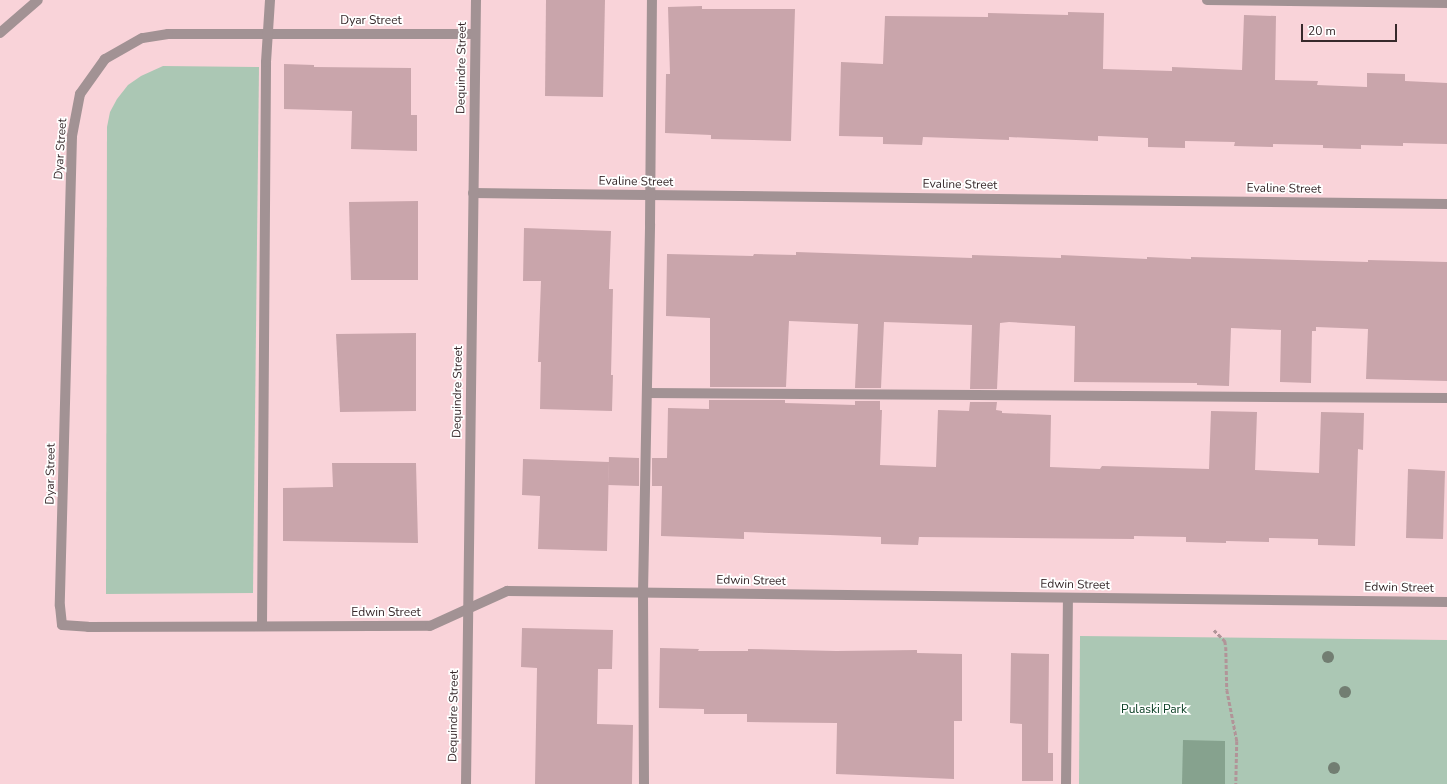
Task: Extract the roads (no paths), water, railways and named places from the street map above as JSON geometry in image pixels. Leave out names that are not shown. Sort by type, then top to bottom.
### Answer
[{"type":"street","points":[[0,33],[38,0]]},
{"type":"street","points":[[262,626],[267,34],[270,0]]},
{"type":"street","name":"Dequindre Street","points":[[466,784],[476,0]]},
{"type":"street","points":[[644,784],[643,593],[652,0]]},
{"type":"street","points":[[1207,0],[1447,3]]},
{"type":"street","name":"Dyar Street","points":[[62,625],[60,606],[72,136],[80,94],[105,59],[142,38],[168,34],[475,34]]},
{"type":"street","name":"Evaline Street","points":[[473,193],[1447,204]]},
{"type":"street","points":[[647,393],[1447,398]]},
{"type":"street","name":"Edwin Street","points":[[62,625],[88,627],[430,626],[507,591],[1447,602]]},
{"type":"street","points":[[1066,784],[1068,598]]},
{"type":"park label","name":"Pulaski Park","points":[[1154,710]]}]
